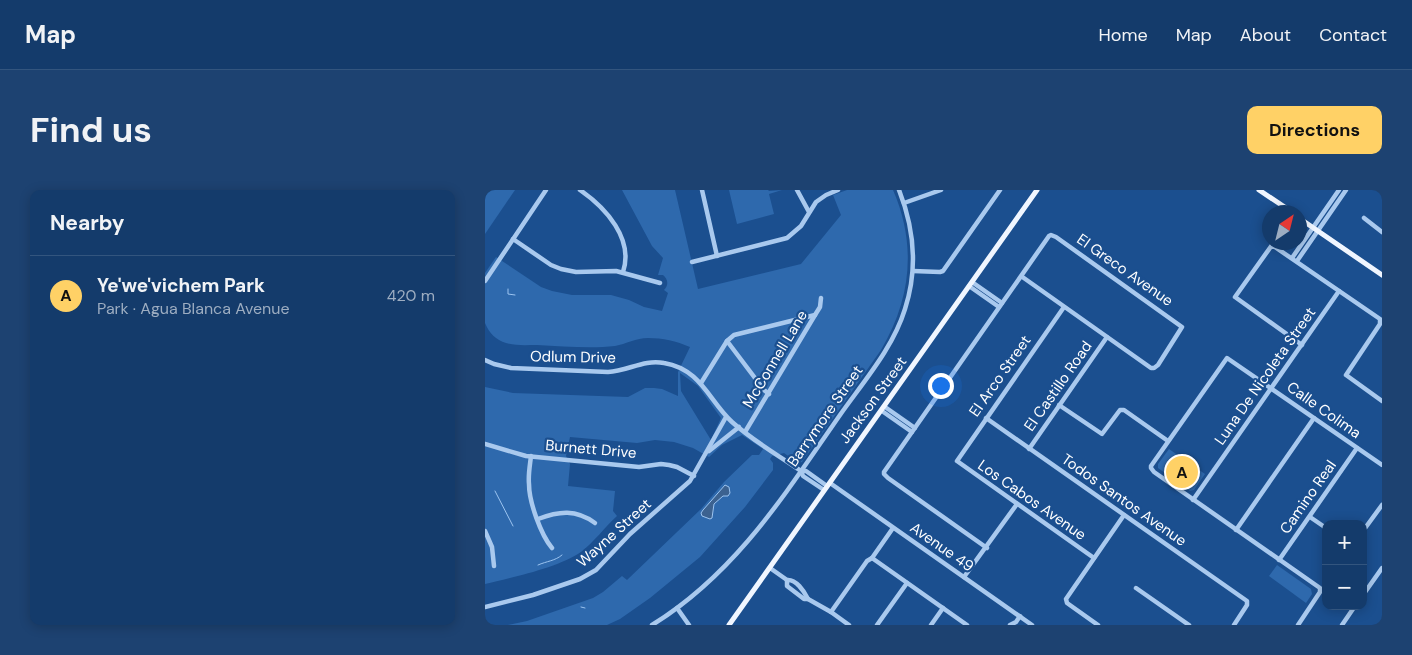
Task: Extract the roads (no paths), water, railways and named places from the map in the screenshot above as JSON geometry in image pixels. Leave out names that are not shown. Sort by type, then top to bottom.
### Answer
[{"type":"main road","name":"Jackson Street","points":[[729,625],[1037,190]]},
{"type":"main road","points":[[1259,190],[1282,205]]},
{"type":"main road","points":[[1307,223],[1382,275]]},
{"type":"street","points":[[485,281],[546,190]]},
{"type":"street","points":[[580,190],[601,207],[622,240],[626,256],[623,272]]},
{"type":"street","points":[[702,190],[717,256]]},
{"type":"street","points":[[797,190],[809,212]]},
{"type":"street","points":[[692,262],[787,238],[801,226],[809,212],[821,199],[838,190]]},
{"type":"street","name":"Barrymore Street","points":[[652,625],[677,608],[709,581],[746,545],[770,515],[893,337],[905,309],[913,270],[913,244],[904,203],[899,190]]},
{"type":"street","points":[[904,203],[941,190]]},
{"type":"street","points":[[913,270],[943,271],[1000,190]]},
{"type":"street","points":[[1316,229],[1339,190]]},
{"type":"street","points":[[1294,259],[1346,190]]},
{"type":"street","points":[[1364,218],[1382,232]]},
{"type":"street","name":"El Greco Avenue","points":[[1021,276],[1051,235],[1183,327],[1154,368],[1107,337]]},
{"type":"street","points":[[513,239],[561,270],[576,272],[623,272],[660,283]]},
{"type":"street","points":[[1302,345],[1235,297],[1271,245],[1294,259],[1381,321],[1346,375],[1382,401]]},
{"type":"street","points":[[987,548],[884,474],[1021,276],[1107,337]]},
{"type":"street","points":[[971,284],[1001,305]]},
{"type":"street","name":"Luna De Nicoleta Street","points":[[1193,500],[1339,291]]},
{"type":"street","name":"McConnell Lane","points":[[745,432],[820,307],[821,298]]},
{"type":"street","name":"El Arco Street","points":[[957,461],[1064,306]]},
{"type":"street","points":[[701,383],[727,341],[734,334],[815,315]]},
{"type":"street","name":"El Castillo Road","points":[[1029,449],[1107,337]]},
{"type":"street","points":[[727,341],[769,394]]},
{"type":"street","name":"Calle Colima","points":[[1168,441],[1227,358],[1382,465]]},
{"type":"street","name":"Odlum Drive","points":[[485,360],[511,368],[608,372],[623,370],[649,362],[673,365],[701,383],[727,416],[745,432],[801,471],[803,476],[827,486]]},
{"type":"street","points":[[1059,406],[1102,434],[1120,410],[1124,410],[1168,441],[1151,468],[1193,500],[1321,590],[1298,625]]},
{"type":"street","points":[[883,409],[914,430]]},
{"type":"street","name":"Wayne Street","points":[[485,607],[533,595],[589,575],[631,534],[687,485],[708,452],[715,435],[727,416]]},
{"type":"street","name":"Todos Santos Avenue","points":[[986,418],[1248,603],[1234,625]]},
{"type":"street","points":[[1236,530],[1315,418]]},
{"type":"street","name":"Wayne Street","points":[[708,452],[739,427]]},
{"type":"street","name":"Burnett Drive","points":[[485,444],[522,455],[634,467],[669,465],[682,469],[694,476]]},
{"type":"street","name":"Camino Real","points":[[1279,560],[1357,448]]},
{"type":"street","points":[[531,456],[529,490],[544,536],[552,548]]},
{"type":"street","name":"Los Cabos Avenue","points":[[957,461],[1094,558]]},
{"type":"street","name":"Avenue 49","points":[[827,486],[838,489],[1032,625]]},
{"type":"street","points":[[964,578],[1017,504]]},
{"type":"street","points":[[1367,526],[1382,505]]},
{"type":"street","points":[[538,519],[555,513],[570,512],[584,516],[595,523]]},
{"type":"street","points":[[1098,625],[1065,601],[1124,515]]},
{"type":"street","points":[[1310,517],[1322,525]]},
{"type":"street","points":[[831,612],[893,528]]},
{"type":"street","points":[[485,532],[492,547],[494,566]]},
{"type":"street","points":[[871,558],[967,625]]},
{"type":"street","points":[[770,568],[787,580],[791,579],[808,599]]},
{"type":"street","points":[[1367,589],[1382,568]]},
{"type":"street","points":[[787,580],[787,586],[794,592],[831,612],[849,625]]},
{"type":"street","points":[[877,625],[907,583]]},
{"type":"street","points":[[794,592],[798,586]]},
{"type":"street","points":[[1136,588],[1189,625]]},
{"type":"street","points":[[677,608],[689,625]]},
{"type":"street","points":[[931,625],[943,608]]},
{"type":"street","points":[[1342,625],[1352,610]]},
{"type":"street","points":[[1011,625],[1016,624],[1020,616]]},
{"type":"waterway","points":[[508,289],[508,294],[515,295]]},
{"type":"waterway","points":[[495,491],[513,526]]},
{"type":"waterway","points":[[538,565],[554,560],[562,555]]},
{"type":"waterway","points":[[581,607],[585,608]]},
{"type":"place","name":"Ye'we'vichem Park","points":[[1182,472]]}]
